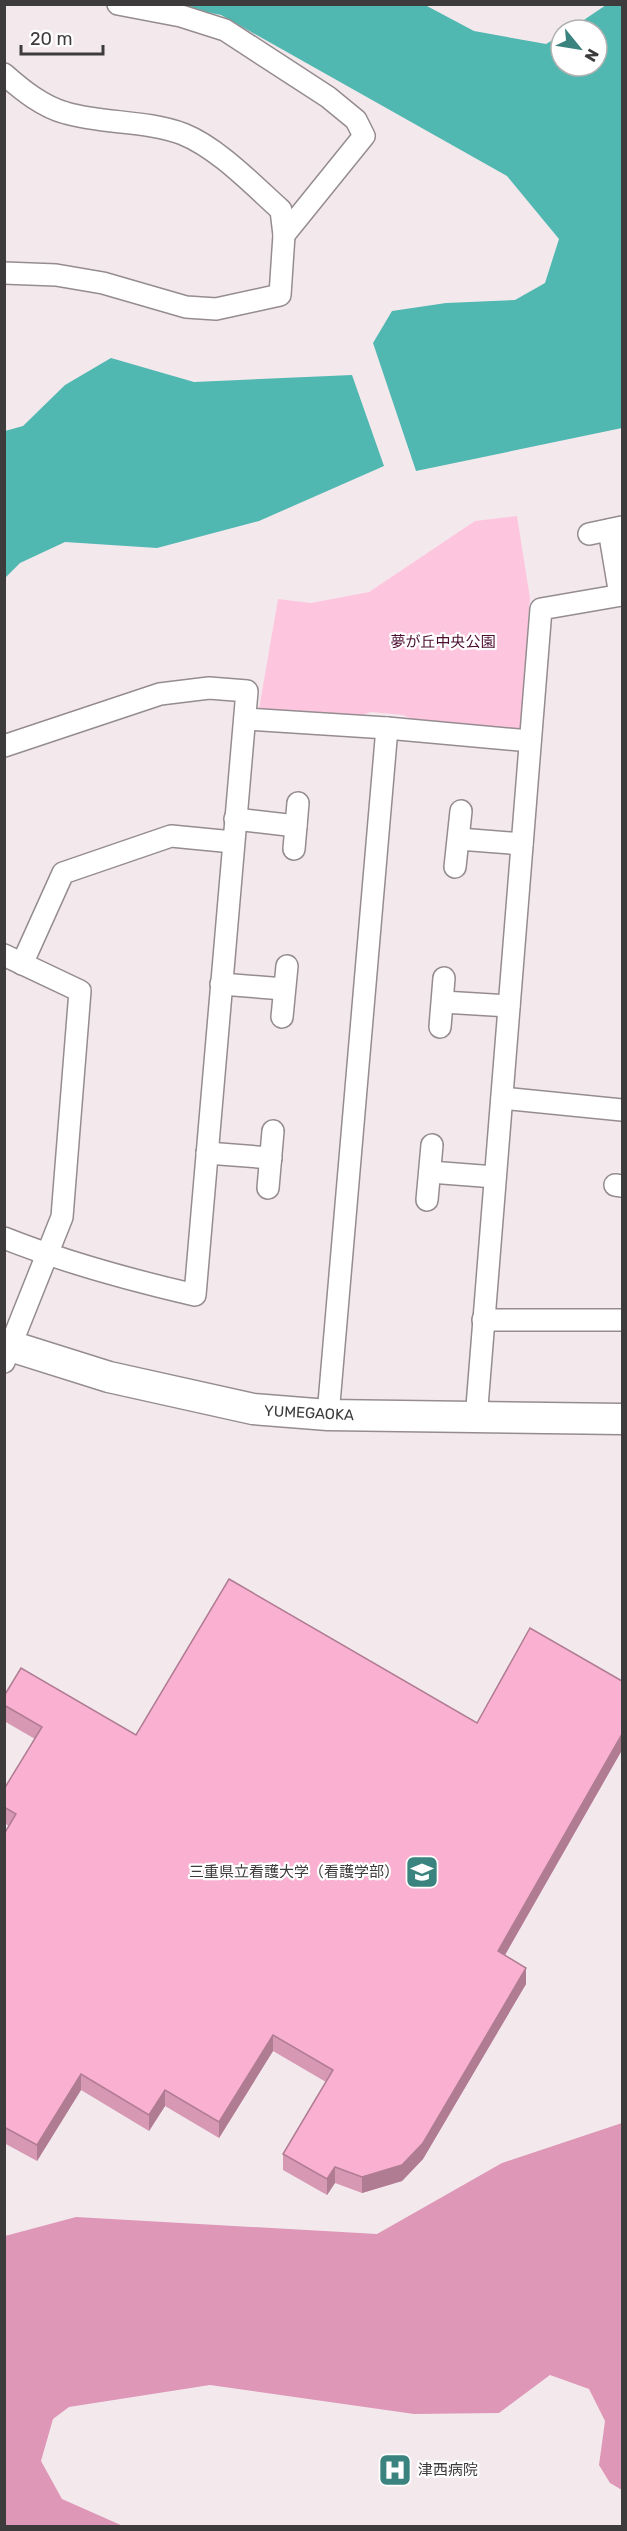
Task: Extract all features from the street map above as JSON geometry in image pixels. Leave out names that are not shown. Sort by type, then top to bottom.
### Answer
[{"type":"street","points":[[118,4],[181,16],[225,30],[292,72],[356,120],[364,136],[284,235]]},
{"type":"street","points":[[4,74],[21,89],[65,113],[166,128],[186,135],[213,152],[281,210],[284,235],[280,295],[216,309],[186,307],[103,283],[68,277],[4,273]]},
{"type":"street","points":[[476,1419],[541,609],[621,595],[607,531]]},
{"type":"street","points":[[4,746],[160,694],[199,689],[247,692],[195,1295],[123,1279],[47,1255],[4,1238]]},
{"type":"street","points":[[245,719],[387,728],[530,741]]},
{"type":"street","points":[[328,1415],[387,728]]},
{"type":"street","points":[[294,849],[298,802]]},
{"type":"street","points":[[455,867],[461,811]]},
{"type":"street","points":[[235,819],[296,826]]},
{"type":"street","points":[[6,1351],[62,1217],[81,991],[13,959],[63,873],[171,836],[233,842]]},
{"type":"street","points":[[459,839],[522,844]]},
{"type":"street","points":[[282,1017],[287,966]]},
{"type":"street","points":[[440,1027],[444,978]]},
{"type":"street","points":[[221,984],[284,989]]},
{"type":"street","points":[[443,1002],[509,1006]]},
{"type":"street","points":[[502,1098],[622,1110]]},
{"type":"street","points":[[268,1188],[273,1131]]},
{"type":"street","points":[[427,1200],[432,1145]]},
{"type":"street","points":[[207,1153],[271,1158]]},
{"type":"street","points":[[430,1172],[495,1177]]},
{"type":"street","points":[[483,1320],[622,1320]]},
{"type":"street","name":"YUMEGAOKA","points":[[6,1351],[253,1410],[328,1415],[476,1419],[622,1419]]},
{"type":"green space","name":"夢が丘中央公園","points":[[517,516],[530,598],[520,729],[423,724],[403,715],[371,712],[350,719],[259,709],[278,599],[311,603],[369,592],[475,521]]},
{"type":"shaded area","points":[[622,2123],[622,2490],[610,2483],[599,2465],[605,2421],[589,2389],[550,2375],[499,2413],[414,2414],[210,2385],[69,2407],[53,2419],[41,2461],[62,2499],[123,2526],[5,2526],[5,2236],[76,2217],[377,2234],[502,2163]]},
{"type":"water","points":[[171,5],[425,5],[474,31],[546,44],[549,42],[549,78],[609,78],[609,18],[587,18],[606,5],[622,5],[622,428],[416,471],[373,343],[392,311],[446,303],[515,300],[545,283],[559,239],[507,176],[221,15]]},
{"type":"water","points":[[111,358],[194,382],[352,375],[384,466],[259,521],[157,548],[65,542],[20,563],[5,578],[5,431],[23,426],[65,385]]},
{"type":"building","points":[[229,1579],[477,1723],[530,1628],[622,1681],[622,1734],[498,1951],[526,1968],[423,2143],[402,2165],[362,2177],[335,2167],[327,2179],[283,2154],[333,2070],[273,2035],[219,2122],[165,2090],[149,2115],[81,2074],[37,2145],[4,2127],[4,1834],[16,1814],[4,1807],[4,1789],[42,1727],[4,1705],[4,1696],[21,1668],[136,1735]]},
{"type":"place","name":"三重県立看護大学（看護学部）","points":[[422,1872]]},
{"type":"place","name":"津西病院","points":[[395,2470]]}]
